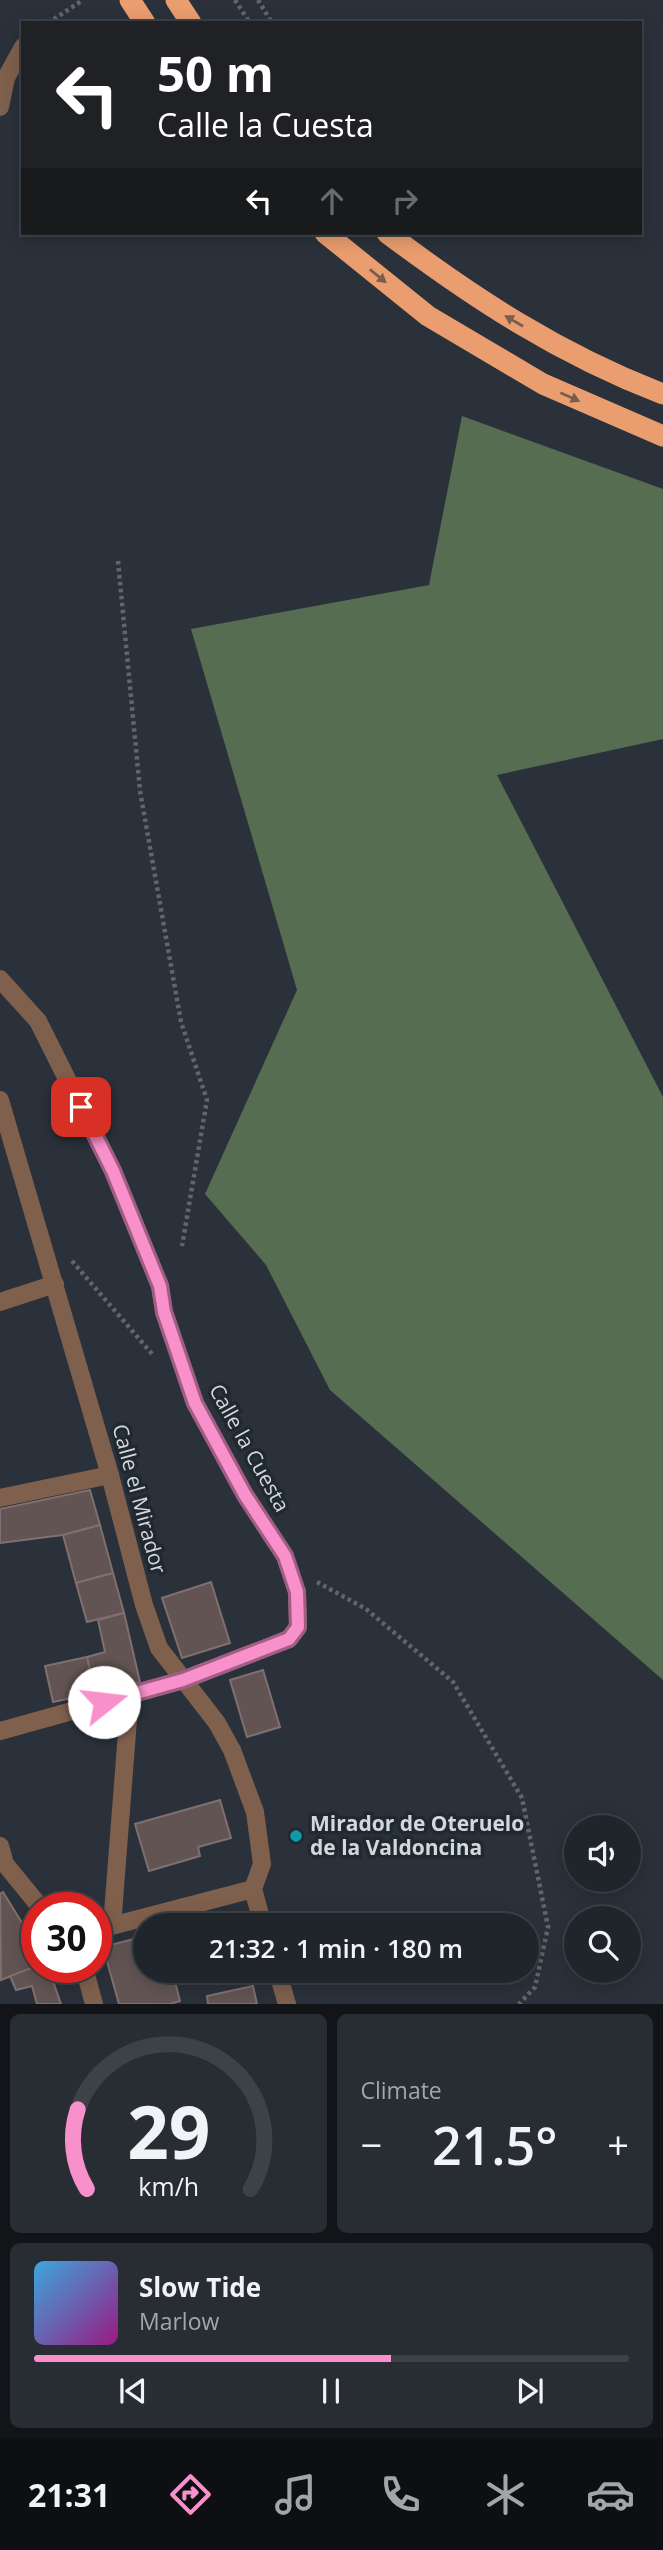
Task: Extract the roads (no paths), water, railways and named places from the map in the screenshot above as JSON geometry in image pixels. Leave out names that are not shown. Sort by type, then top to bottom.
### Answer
[{"type":"highway","points":[[130,0],[144,21]]},
{"type":"highway","points":[[176,0],[190,21]]},
{"type":"highway","points":[[327,235],[428,316],[543,384],[663,436]]},
{"type":"highway","points":[[390,235],[489,307],[562,348],[663,394]]},
{"type":"street","points":[[0,107],[6,78],[21,51]]},
{"type":"street","points":[[0,56],[6,78]]},
{"type":"street","name":"Calle la Cuesta","points":[[0,979],[38,1021],[113,1171],[160,1286],[164,1312],[195,1403],[245,1495],[285,1556],[297,1592],[298,1627],[289,1639],[183,1680]]},
{"type":"street","name":"Calle el Mirador","points":[[0,1100],[110,1475],[144,1605],[159,1648],[217,1723],[232,1749],[255,1812],[262,1864],[253,1889]]},
{"type":"street","points":[[0,1302],[55,1284]]},
{"type":"street","points":[[0,1498],[110,1475]]},
{"type":"street","points":[[0,1731],[183,1680]]},
{"type":"street","points":[[108,1892],[131,1694]]},
{"type":"street","points":[[0,1846],[3,1866],[27,1892]]},
{"type":"street","points":[[112,1926],[253,1889],[260,1913]]},
{"type":"street","points":[[88,1983],[94,2004]]},
{"type":"street","points":[[281,1983],[287,2004]]},
{"type":"place","name":"Mirador de Oteruelo de la Valdoncina","points":[[296,1836]]}]
